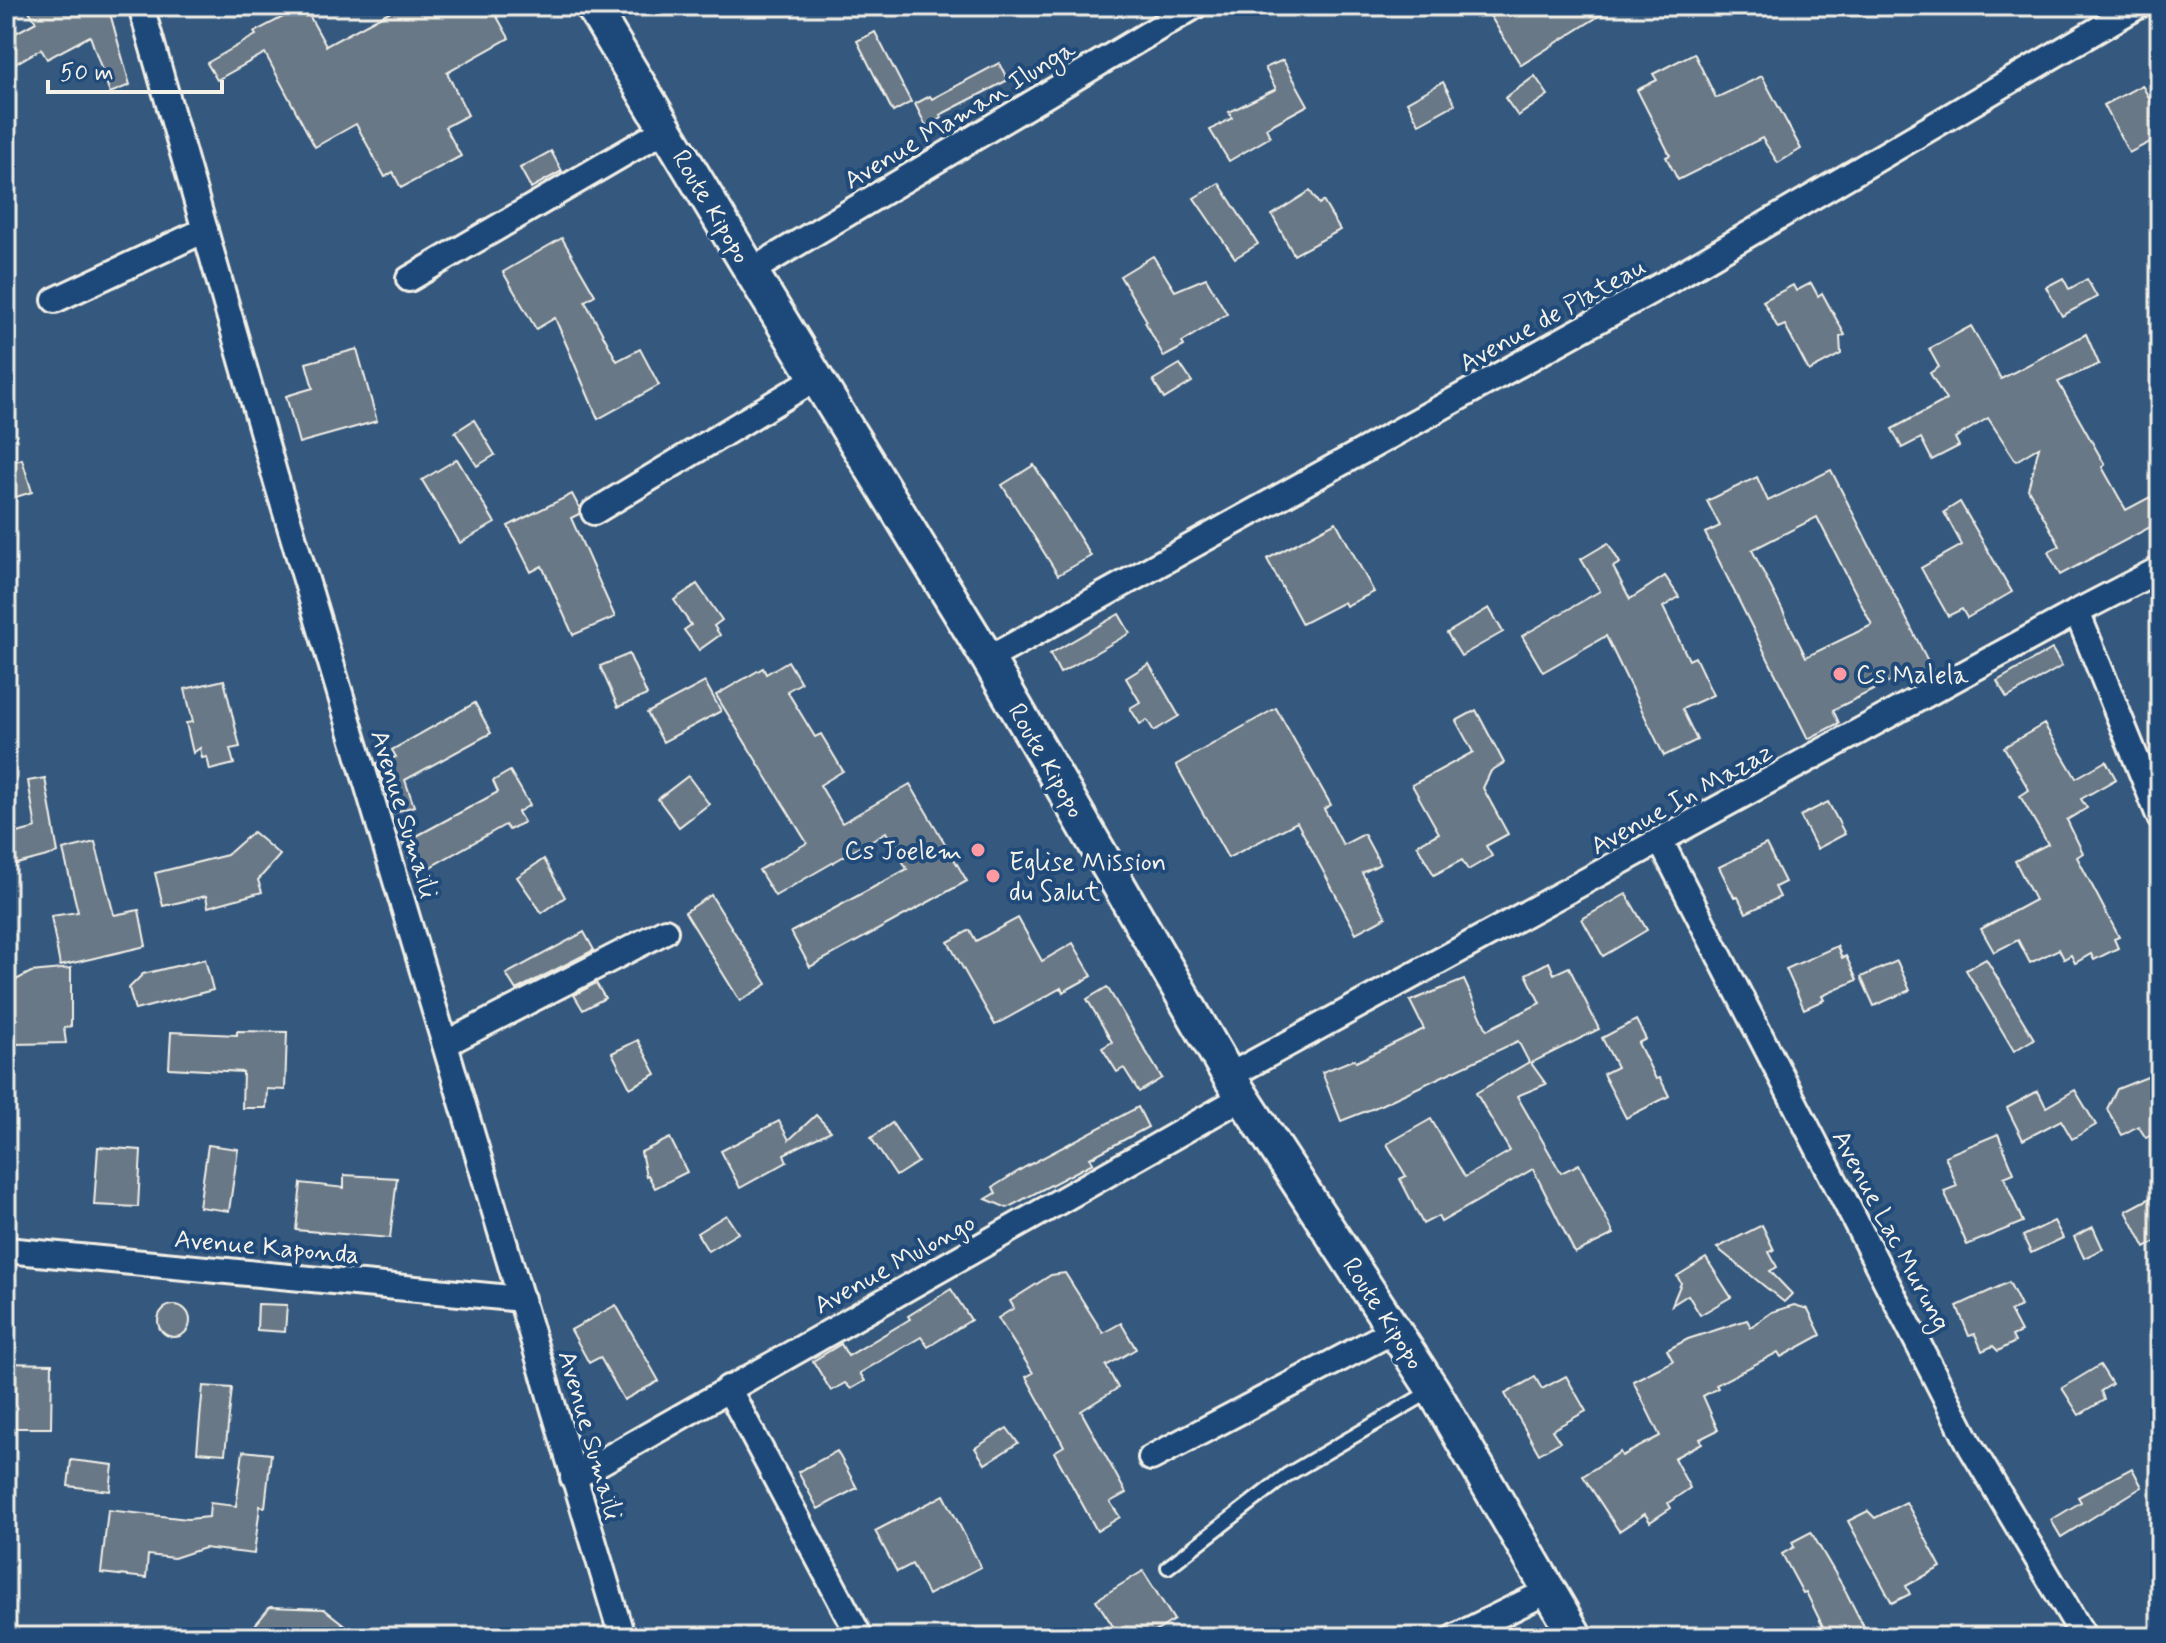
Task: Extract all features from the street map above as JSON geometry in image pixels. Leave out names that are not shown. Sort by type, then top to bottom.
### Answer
[{"type":"main road","name":"Route Kipopo","points":[[592,6],[988,659],[1236,1087],[1433,1390],[1576,1637]]},
{"type":"street","name":"Avenue Sumaïli","points":[[141,6],[284,507],[622,1637]]},
{"type":"street","name":"Avenue Maman Ilunga","points":[[751,271],[1195,6]]},
{"type":"street","name":"Avenue de Plateau","points":[[988,659],[1669,281],[2138,6]]},
{"type":"street","points":[[409,279],[666,129]]},
{"type":"street","points":[[55,300],[205,230]]},
{"type":"street","points":[[594,512],[816,378]]},
{"type":"street","name":"Avenue In Mazaz","points":[[1236,1087],[1661,842],[2160,569]]},
{"type":"street","points":[[2077,612],[2160,818]]},
{"type":"street","name":"Avenue Lac Murung","points":[[1661,842],[1971,1447],[2084,1637]]},
{"type":"street","points":[[445,1044],[665,931]]},
{"type":"street","name":"Avenue Mulongo","points":[[573,1478],[1236,1087]]},
{"type":"street","name":"Avenue Kaponda","points":[[6,1250],[522,1299]]},
{"type":"street","points":[[1151,1458],[1395,1330]]},
{"type":"street","points":[[728,1388],[860,1637]]},
{"type":"street","points":[[1455,1637],[1548,1591]]},
{"type":"lane","points":[[1168,1567],[1287,1475],[1433,1390]]},
{"type":"building","points":[[26,6],[105,6],[111,17],[130,85],[110,93],[90,36],[47,59],[41,49],[6,69],[6,38],[36,22]]},
{"type":"building","points":[[304,6],[326,46],[400,6],[491,6],[509,38],[447,73],[468,115],[445,127],[461,156],[401,188],[393,172],[385,177],[356,124],[315,147],[265,53],[217,80],[207,63],[256,35],[254,32]]},
{"type":"building","points":[[1484,6],[1615,6],[1521,65]]},
{"type":"building","points":[[875,32],[911,102],[893,112],[857,41]]},
{"type":"building","points":[[1694,53],[1716,98],[1762,76],[1801,149],[1778,163],[1762,138],[1678,180],[1666,157],[1670,155],[1637,90],[1657,80],[1653,74]]},
{"type":"building","points":[[1283,60],[1308,105],[1266,128],[1270,137],[1229,161],[1210,130],[1232,118],[1229,112],[1276,89],[1265,68]]},
{"type":"building","points":[[999,63],[1008,80],[940,115],[942,118],[926,126],[915,104],[930,96],[932,99]]},
{"type":"building","points":[[1535,76],[1548,95],[1518,116],[1505,98]]},
{"type":"building","points":[[1443,82],[1455,104],[1419,124],[1407,102]]},
{"type":"building","points":[[2142,85],[2160,118],[2160,137],[2129,153],[2104,105]]},
{"type":"building","points":[[551,151],[562,171],[531,188],[520,168]]},
{"type":"building","points":[[1219,183],[1258,244],[1235,258],[1194,198]]},
{"type":"building","points":[[1310,191],[1319,204],[1323,201],[1340,230],[1294,255],[1272,215]]},
{"type":"building","points":[[562,238],[595,295],[585,301],[617,361],[640,349],[659,385],[598,419],[555,318],[536,329],[503,272]]},
{"type":"building","points":[[1153,256],[1175,291],[1206,278],[1227,314],[1164,357],[1120,276]]},
{"type":"building","points":[[2063,278],[2069,289],[2087,279],[2097,297],[2062,316],[2046,287]]},
{"type":"building","points":[[1811,283],[1818,296],[1822,293],[1845,335],[1840,337],[1841,354],[1809,371],[1785,325],[1778,328],[1763,301],[1793,285],[1796,291]]},
{"type":"building","points":[[1971,326],[2001,379],[2086,334],[2099,364],[2058,382],[2105,465],[2102,467],[2126,510],[2150,497],[2160,515],[2160,522],[2060,575],[2048,552],[2060,546],[2028,489],[2039,447],[2016,461],[1988,418],[1955,438],[1959,446],[1932,460],[1921,438],[1902,448],[1892,429],[1946,400],[1930,373],[1939,367],[1929,349]]},
{"type":"building","points":[[357,349],[377,421],[299,443],[286,396],[313,388],[306,363]]},
{"type":"building","points":[[1180,364],[1192,382],[1164,399],[1153,380]]},
{"type":"building","points":[[474,420],[495,455],[477,466],[455,432]]},
{"type":"building","points":[[22,459],[32,492],[6,500],[6,464]]},
{"type":"building","points":[[457,459],[495,523],[460,543],[422,480]]},
{"type":"building","points":[[1034,465],[1091,556],[1058,575],[1002,485]]},
{"type":"building","points":[[1831,470],[1934,673],[1912,685],[1907,673],[1833,710],[1839,723],[1808,739],[1705,533],[1720,526],[1707,501],[1757,477],[1768,501]],"holes":[[[1817,517],[1872,625],[1806,657],[1752,550]]]},
{"type":"building","points":[[572,494],[580,509],[579,514],[571,518],[615,617],[573,635],[542,566],[531,572],[508,526]]},
{"type":"building","points":[[1960,502],[2012,592],[1967,618],[1962,609],[1948,616],[1921,568],[1962,545],[1944,512]]},
{"type":"building","points":[[1336,522],[1374,592],[1346,606],[1344,602],[1302,624],[1267,559]]},
{"type":"building","points":[[1608,543],[1620,563],[1613,567],[1630,599],[1665,576],[1679,597],[1663,607],[1689,660],[1695,657],[1713,695],[1682,709],[1697,740],[1664,756],[1606,636],[1543,672],[1522,636],[1600,591],[1581,559]]},
{"type":"building","points":[[697,584],[722,620],[714,626],[720,635],[699,650],[684,630],[691,625],[674,600]]},
{"type":"building","points":[[1489,608],[1503,632],[1461,656],[1447,633]]},
{"type":"building","points":[[1119,614],[1130,633],[1060,673],[1050,654]]},
{"type":"building","points":[[2052,649],[2062,666],[2007,698],[1997,681]]},
{"type":"building","points":[[629,654],[647,695],[618,707],[600,666]]},
{"type":"building","points":[[788,661],[801,683],[787,691],[815,737],[821,734],[843,771],[820,785],[842,823],[910,784],[967,881],[810,967],[791,932],[907,869],[886,832],[775,896],[759,870],[807,843],[716,695],[763,668],[766,674]]},
{"type":"building","points":[[1149,664],[1179,716],[1154,731],[1147,720],[1140,724],[1130,708],[1140,702],[1126,678]]},
{"type":"building","points":[[224,680],[240,747],[230,749],[234,764],[210,770],[207,757],[202,758],[200,748],[193,753],[186,723],[193,722],[185,689]]},
{"type":"building","points":[[705,682],[721,711],[663,742],[647,713]]},
{"type":"building","points":[[475,703],[491,733],[405,780],[414,806],[393,813],[377,763],[396,757],[392,750]]},
{"type":"building","points":[[1276,708],[1331,805],[1324,809],[1343,845],[1364,834],[1380,864],[1362,873],[1386,917],[1356,933],[1297,822],[1228,858],[1176,765]]},
{"type":"building","points":[[1476,710],[1504,763],[1491,771],[1483,788],[1508,834],[1486,846],[1492,856],[1468,870],[1462,860],[1434,875],[1417,845],[1439,833],[1412,785],[1473,752],[1456,721]]},
{"type":"building","points":[[2044,724],[2076,778],[2106,761],[2116,779],[2081,799],[2087,808],[2067,820],[2083,853],[2077,857],[2119,937],[2114,939],[2118,948],[2094,960],[2091,954],[2075,963],[2071,955],[2064,959],[2059,949],[2030,963],[2018,940],[1994,952],[1981,929],[2035,900],[2015,861],[2048,844],[2020,796],[2029,790],[2004,747]]},
{"type":"building","points":[[510,771],[530,805],[518,812],[524,822],[509,830],[505,825],[430,867],[427,861],[415,867],[402,844],[498,792],[493,781]]},
{"type":"building","points":[[688,776],[709,804],[679,827],[658,799]]},
{"type":"building","points":[[45,778],[58,853],[6,867],[6,836],[36,828],[28,781]]},
{"type":"building","points":[[1828,802],[1845,834],[1817,849],[1800,816]]},
{"type":"building","points":[[253,832],[280,855],[258,880],[262,892],[208,907],[206,896],[163,906],[155,873],[227,855]]},
{"type":"building","points":[[95,842],[114,915],[139,910],[146,946],[60,966],[51,916],[78,912],[63,850]]},
{"type":"building","points":[[1766,844],[1785,882],[1775,887],[1780,897],[1746,913],[1719,867]]},
{"type":"building","points":[[544,859],[565,897],[542,913],[517,877]]},
{"type":"building","points":[[1626,894],[1647,930],[1603,956],[1582,919]]},
{"type":"building","points":[[711,895],[767,984],[740,1001],[685,912]]},
{"type":"building","points":[[1018,918],[1042,961],[1073,943],[1092,976],[1063,992],[1061,988],[995,1025],[948,942],[970,930],[976,941]]},
{"type":"building","points":[[584,932],[594,950],[516,990],[506,974]]},
{"type":"building","points":[[1837,946],[1842,958],[1846,956],[1857,980],[1822,996],[1824,1000],[1804,1009],[1786,969]]},
{"type":"building","points":[[205,959],[213,990],[135,1010],[129,988],[143,974]]},
{"type":"building","points":[[1986,959],[2034,1039],[2014,1051],[1966,970]]},
{"type":"building","points":[[1897,961],[1910,990],[1874,1006],[1861,977]]},
{"type":"building","points":[[1549,962],[1554,974],[1569,967],[1599,1029],[1531,1063],[1546,1084],[1517,1096],[1561,1173],[1579,1164],[1614,1234],[1575,1253],[1533,1169],[1441,1222],[1438,1216],[1423,1224],[1400,1179],[1406,1176],[1387,1144],[1431,1119],[1465,1177],[1510,1151],[1476,1093],[1529,1062],[1518,1041],[1341,1121],[1322,1072],[1355,1059],[1356,1062],[1424,1029],[1410,1001],[1464,980],[1487,1030],[1540,1003],[1526,974]]},
{"type":"building","points":[[71,968],[71,1026],[64,1028],[66,1043],[13,1044],[12,982],[31,972]]},
{"type":"building","points":[[596,983],[605,998],[583,1010],[574,995]]},
{"type":"building","points":[[1107,987],[1162,1078],[1139,1092],[1124,1068],[1117,1072],[1102,1048],[1112,1042],[1087,999]]},
{"type":"building","points":[[1636,1020],[1646,1039],[1638,1043],[1656,1079],[1660,1078],[1669,1096],[1626,1118],[1603,1074],[1617,1067],[1602,1038]]},
{"type":"building","points":[[237,1031],[287,1032],[285,1090],[267,1089],[266,1108],[242,1108],[243,1072],[169,1068],[171,1032],[237,1035]]},
{"type":"building","points":[[638,1040],[656,1074],[630,1088],[612,1053]]},
{"type":"building","points":[[2160,1072],[2160,1130],[2146,1138],[2138,1126],[2122,1135],[2107,1109],[2117,1089]]},
{"type":"building","points":[[2075,1090],[2096,1125],[2072,1139],[2061,1120],[2023,1140],[2007,1108],[2038,1091],[2046,1107]]},
{"type":"building","points":[[1138,1107],[1148,1127],[1090,1158],[1093,1163],[1007,1208],[986,1199],[996,1193],[993,1187],[1025,1167]]},
{"type":"building","points":[[816,1115],[831,1131],[784,1154],[787,1162],[740,1188],[721,1151],[779,1121],[789,1140]]},
{"type":"building","points":[[892,1123],[918,1162],[896,1176],[871,1138]]},
{"type":"building","points":[[1998,1134],[2014,1173],[2004,1177],[2023,1222],[1967,1245],[1944,1191],[1957,1186],[1945,1156]]},
{"type":"building","points":[[670,1138],[687,1172],[655,1188],[646,1176],[641,1152]]},
{"type":"building","points":[[208,1145],[238,1149],[229,1211],[199,1207]]},
{"type":"building","points":[[98,1147],[141,1150],[138,1207],[94,1205]]},
{"type":"building","points":[[344,1175],[397,1178],[390,1238],[296,1230],[301,1183],[344,1188]]},
{"type":"building","points":[[2160,1193],[2160,1240],[2145,1248],[2126,1211]]},
{"type":"building","points":[[726,1215],[738,1233],[708,1251],[697,1233]]},
{"type":"building","points":[[2054,1221],[2063,1238],[2031,1253],[2023,1236]]},
{"type":"building","points":[[1762,1225],[1774,1250],[1769,1252],[1777,1267],[1770,1271],[1792,1294],[1784,1302],[1717,1248]]},
{"type":"building","points":[[2093,1227],[2103,1249],[2084,1258],[2074,1237]]},
{"type":"building","points":[[1706,1258],[1731,1297],[1700,1315],[1688,1295],[1672,1305],[1681,1283],[1677,1276]]},
{"type":"building","points":[[1065,1273],[1103,1333],[1121,1323],[1136,1349],[1106,1366],[1118,1388],[1081,1411],[1126,1493],[1110,1502],[1120,1517],[1097,1531],[1054,1452],[1064,1446],[1026,1377],[1033,1373],[998,1318],[1014,1308],[1010,1301],[1051,1275]]},
{"type":"building","points":[[2009,1282],[2021,1306],[2010,1311],[2021,1332],[2012,1336],[2015,1342],[1998,1351],[1993,1346],[1982,1351],[1975,1334],[1969,1336],[1957,1306]]},
{"type":"building","points":[[951,1289],[971,1320],[928,1347],[921,1337],[860,1373],[865,1381],[851,1389],[845,1383],[831,1391],[813,1361],[841,1344],[848,1356],[910,1319],[908,1316]]},
{"type":"building","points":[[258,1304],[287,1305],[285,1332],[257,1330]]},
{"type":"building","points":[[174,1305],[185,1310],[190,1321],[185,1332],[174,1337],[163,1332],[158,1321],[163,1310]]},
{"type":"building","points":[[616,1305],[659,1381],[624,1400],[600,1357],[589,1363],[571,1330]]},
{"type":"building","points":[[1794,1305],[1808,1309],[1821,1335],[1781,1357],[1778,1352],[1716,1385],[1718,1388],[1703,1396],[1718,1430],[1674,1458],[1690,1488],[1668,1503],[1671,1508],[1650,1522],[1645,1514],[1619,1531],[1583,1476],[1620,1452],[1622,1456],[1660,1436],[1633,1381],[1673,1361],[1667,1350],[1688,1339],[1747,1320],[1751,1327],[1772,1312]]},
{"type":"building","points":[[6,1363],[52,1364],[51,1428],[6,1428]]},
{"type":"building","points":[[2100,1365],[2112,1384],[2101,1391],[2104,1400],[2079,1415],[2062,1388]]},
{"type":"building","points":[[1566,1376],[1586,1411],[1552,1430],[1560,1442],[1539,1454],[1505,1394],[1535,1377],[1542,1389]]},
{"type":"building","points":[[203,1386],[232,1388],[225,1454],[197,1452]]},
{"type":"building","points":[[1007,1428],[1018,1443],[985,1464],[975,1448]]},
{"type":"building","points":[[243,1451],[271,1454],[265,1507],[260,1506],[254,1554],[204,1548],[174,1558],[148,1555],[146,1578],[101,1573],[108,1510],[188,1519],[209,1517],[210,1503],[236,1506]]},
{"type":"building","points":[[837,1451],[857,1488],[818,1509],[798,1472]]},
{"type":"building","points":[[71,1460],[113,1465],[110,1491],[68,1486]]},
{"type":"building","points":[[2132,1468],[2142,1487],[2061,1537],[2051,1520],[2081,1502],[2078,1497]]},
{"type":"building","points":[[944,1495],[981,1567],[928,1595],[912,1564],[897,1572],[875,1531]]},
{"type":"building","points":[[1906,1502],[1941,1567],[1906,1586],[1910,1594],[1892,1603],[1848,1521],[1868,1511],[1875,1518]]},
{"type":"building","points":[[1811,1532],[1869,1637],[1828,1637],[1806,1592],[1803,1593],[1782,1554],[1794,1547],[1792,1542]]},
{"type":"building","points":[[1143,1571],[1174,1620],[1147,1637],[1120,1637],[1096,1600]]},
{"type":"building","points":[[270,1607],[324,1609],[360,1637],[270,1637],[255,1625]]},
{"type":"place","name":"Cs Malela","points":[[1840,674]]},
{"type":"place","name":"Cs Joelem","points":[[978,850]]},
{"type":"place","name":"Eglise Mission du Salut","points":[[993,876]]}]
